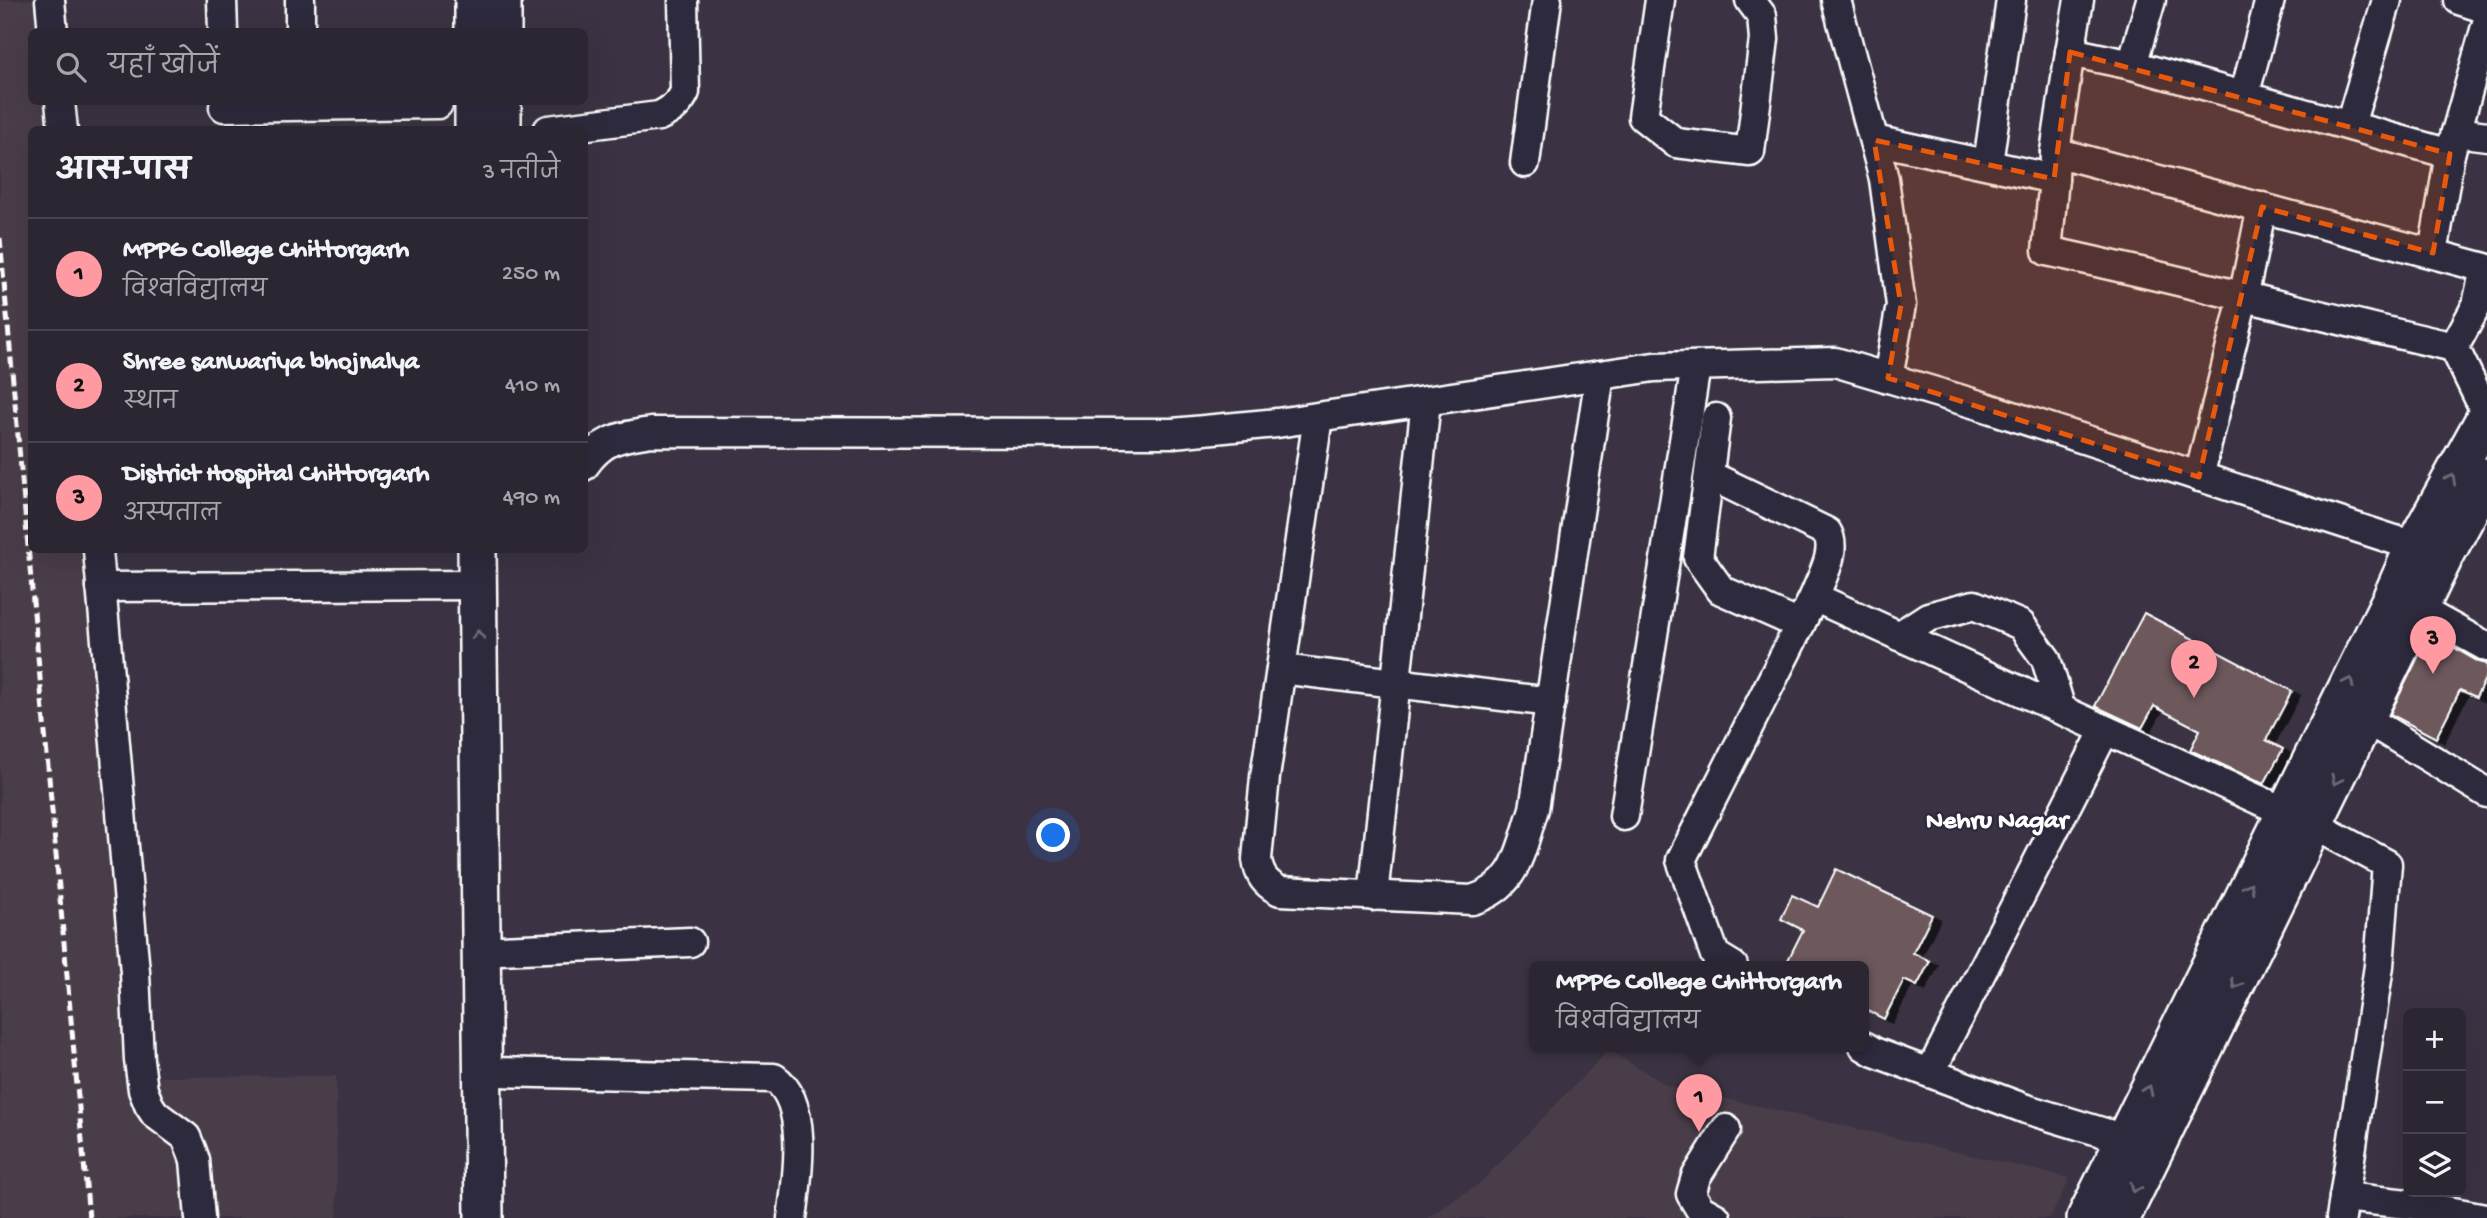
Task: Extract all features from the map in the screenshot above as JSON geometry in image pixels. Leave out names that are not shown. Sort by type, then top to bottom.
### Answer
[{"type":"main road","points":[[474,0],[474,28]]},
{"type":"main road","points":[[502,0],[502,28]]},
{"type":"main road","points":[[474,105],[474,126]]},
{"type":"main road","points":[[502,105],[502,126]]},
{"type":"main road","points":[[2300,819],[2366,719],[2420,610],[2429,552],[2487,415]]},
{"type":"main road","points":[[2086,1218],[2139,1144],[2300,819],[2392,597],[2429,552],[2478,514],[2487,477]]},
{"type":"main road","points":[[477,553],[484,1218]]},
{"type":"main road","points":[[498,1218],[503,553]]},
{"type":"main road","points":[[2120,1218],[2139,1144]]},
{"type":"street","points":[[50,0],[53,28]]},
{"type":"street","points":[[222,0],[223,28]]},
{"type":"street","points":[[300,0],[300,28]]},
{"type":"street","points":[[580,126],[659,116],[681,101],[685,92],[683,0]]},
{"type":"street","points":[[1525,163],[1547,0]]},
{"type":"street","points":[[1660,0],[1643,117],[1676,143],[1750,152],[1764,39],[1762,16],[1750,0]]},
{"type":"street","points":[[1836,0],[1885,179],[1901,305],[1888,378]]},
{"type":"street","points":[[1988,164],[2011,0]]},
{"type":"street","points":[[2079,0],[2054,165],[2047,251],[2124,267],[2454,347]]},
{"type":"street","points":[[2132,65],[2151,0]]},
{"type":"street","points":[[2244,96],[2270,0]]},
{"type":"street","points":[[2350,125],[2387,0]]},
{"type":"street","points":[[2459,0],[2487,9]]},
{"type":"street","points":[[2433,253],[2453,143],[2487,23]]},
{"type":"street","points":[[2070,52],[2132,65],[2350,125],[2453,143],[2487,136]]},
{"type":"street","points":[[60,105],[63,126]]},
{"type":"street","points":[[224,113],[292,105]]},
{"type":"street","points":[[1874,140],[1988,164],[2054,165],[2262,207],[2485,268],[2477,305],[2454,347]]},
{"type":"street","points":[[2199,477],[2244,298],[2262,207]]},
{"type":"street","points":[[2454,347],[2487,415]]},
{"type":"street","points":[[588,461],[601,446],[615,437],[650,432],[1173,433],[1318,416],[1654,367],[1835,362],[2429,552]]},
{"type":"street","points":[[1624,816],[1696,366]]},
{"type":"street","points":[[1318,416],[1265,776],[1258,870],[1264,880],[1280,891],[1472,900],[1491,894],[1514,869],[1534,809],[1600,375]]},
{"type":"street","points":[[1373,896],[1426,401]]},
{"type":"street","points":[[1716,418],[1698,558],[1721,590],[1800,625]]},
{"type":"street","points":[[1709,475],[1827,531],[1831,542],[1831,552],[1814,597],[1681,860],[1715,955],[1725,961]]},
{"type":"street","points":[[98,553],[143,1090],[155,1114],[186,1137],[195,1160],[200,1218]]},
{"type":"street","points":[[101,587],[477,585]]},
{"type":"street","points":[[1814,597],[2300,819],[2387,864],[2379,966],[2343,1208],[2416,1205],[2485,1218]]},
{"type":"street","points":[[1899,636],[1928,617],[1974,605],[2021,625],[2046,659],[2062,710]]},
{"type":"street","points":[[2420,610],[2487,648]]},
{"type":"street","points":[[1281,669],[1551,702]]},
{"type":"street","points":[[2366,719],[2487,793]]},
{"type":"street","points":[[1930,1073],[2105,730]]},
{"type":"street","points":[[499,950],[690,942]]},
{"type":"street","points":[[1869,1049],[2026,1109],[2139,1144]]},
{"type":"street","points":[[498,1072],[774,1078],[784,1085],[791,1100],[797,1131],[798,1173],[792,1218]]},
{"type":"street","points":[[1716,1218],[1700,1209],[1691,1194],[1696,1177],[1726,1129]]},
{"type":"highlighted area","points":[[2070,52],[2450,154],[2433,253],[2262,207],[2199,477],[1888,378],[1901,305],[1874,140],[2054,179]]},
{"type":"shaded area","points":[[0,0],[38,0],[41,28],[28,28],[28,105],[48,105],[51,126],[28,126],[28,553],[87,553],[151,1077],[336,1076],[337,1218],[0,1218]]},
{"type":"shaded area","points":[[1607,1052],[1612,1052],[1666,1085],[2070,1178],[2050,1218],[1427,1218],[1479,1184]]},
{"type":"building","points":[[2144,613],[2292,691],[2266,740],[2283,749],[2264,784],[2190,750],[2200,730],[2154,706],[2142,728],[2095,706]]},
{"type":"building","points":[[2437,638],[2487,664],[2487,675],[2476,697],[2460,690],[2436,738],[2390,714],[2427,639],[2435,643]]},
{"type":"building","points":[[1836,869],[1932,915],[1913,953],[1930,961],[1917,986],[1904,980],[1884,1019],[1869,1012],[1869,961],[1788,961],[1803,930],[1781,919],[1792,895],[1818,907]]},
{"type":"railway","points":[[0,238],[28,546]]},
{"type":"railway","points":[[29,553],[89,1218]]},
{"type":"place","name":"District Hospital Chittorgarh","points":[[2433,674]]},
{"type":"place","name":"Shree sanwariya bhojnalya","points":[[2194,698]]},
{"type":"place","name":"MPPG College Chittorgarh","points":[[1699,1132]]},
{"type":"district","name":"Nehru Nagar","points":[[1997,822]]}]
